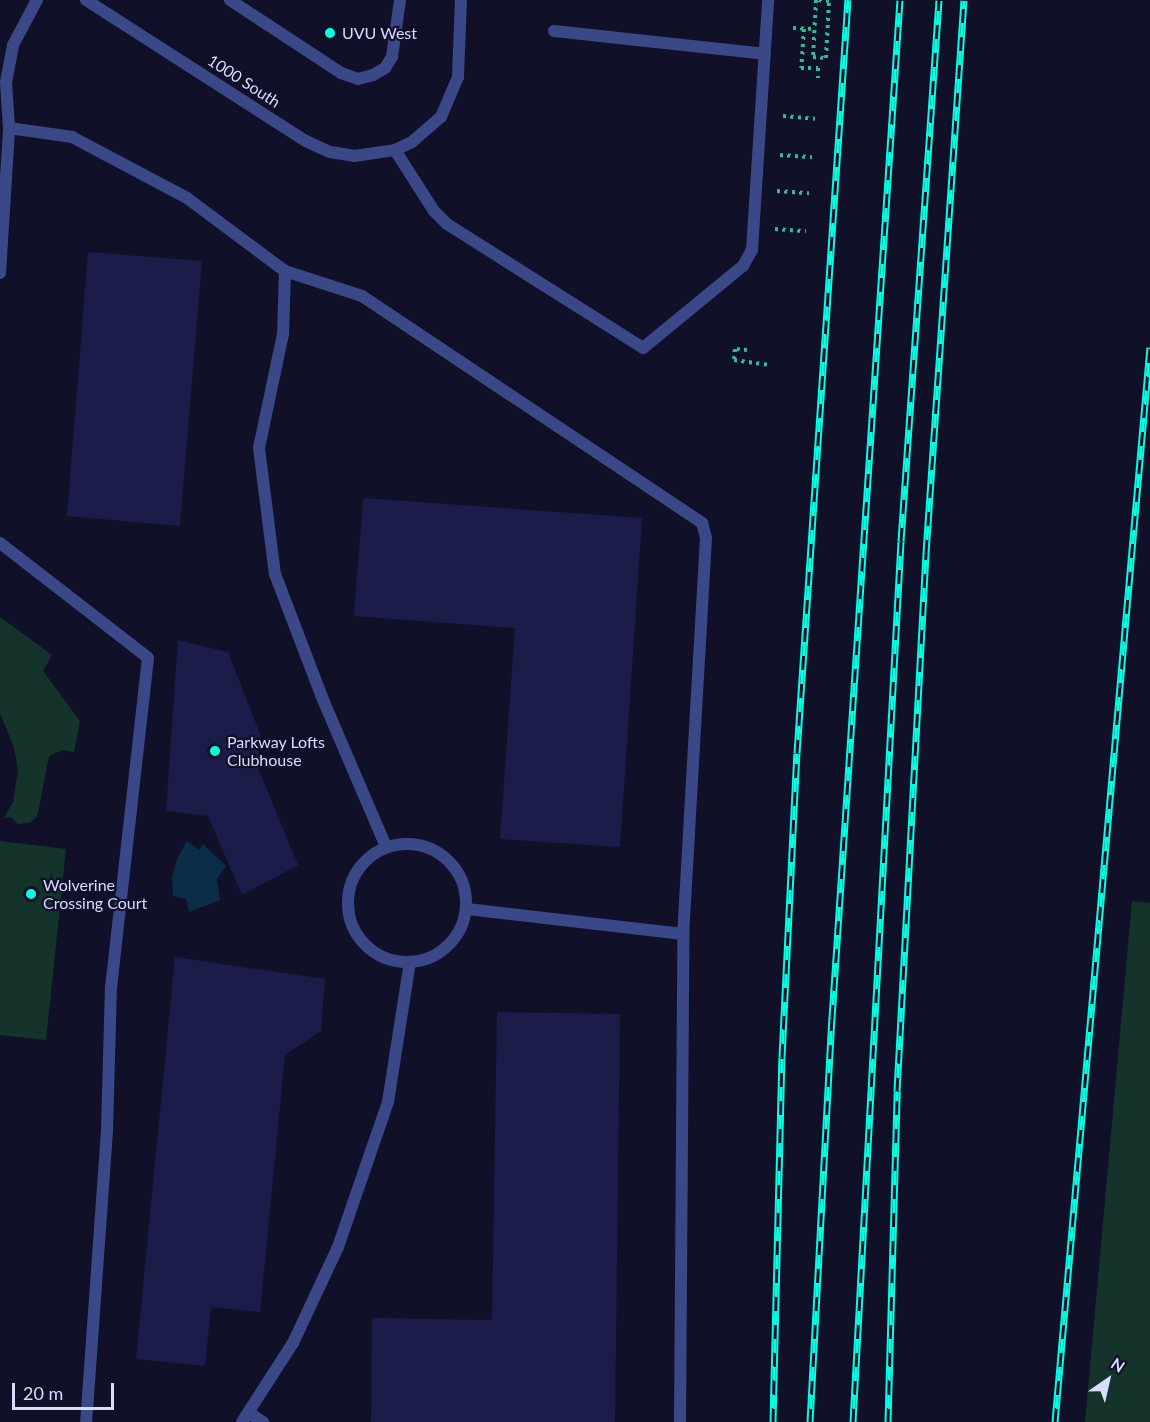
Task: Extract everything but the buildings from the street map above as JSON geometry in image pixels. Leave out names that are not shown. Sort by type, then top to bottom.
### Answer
[{"type":"street","points":[[0,273],[9,128],[6,81],[13,45],[37,0]]},
{"type":"street","name":"1000 South","points":[[86,0],[306,141],[330,152],[354,156],[395,150]]},
{"type":"street","points":[[230,0],[341,73],[358,79],[373,75],[385,68],[392,57],[400,0]]},
{"type":"street","points":[[461,0],[458,77],[450,101],[441,117],[427,132],[395,150],[434,211],[447,224],[643,348],[743,266],[752,250],[768,0]]},
{"type":"street","points":[[554,31],[765,54]]},
{"type":"street","points":[[9,128],[72,137],[187,198],[285,271],[362,296],[702,523],[706,538],[683,934],[680,1422]]},
{"type":"street","points":[[285,271],[283,334],[259,448],[275,574],[324,702],[386,847]]},
{"type":"street","points":[[0,543],[148,658],[111,986],[107,1131],[86,1422]]},
{"type":"street","points":[[413,844],[438,852],[457,871],[463,884],[466,909],[459,932],[444,950],[422,961],[410,962],[395,961],[374,952],[358,936],[351,922],[348,908],[353,878],[362,865],[386,847],[413,844]]},
{"type":"street","points":[[466,909],[683,934]]},
{"type":"street","points":[[263,1422],[245,1418],[293,1343],[338,1247],[388,1102],[410,962]]},
{"type":"path","points":[[816,0],[829,1],[826,58],[813,57],[816,0]]},
{"type":"path","points":[[793,28],[814,29]]},
{"type":"path","points":[[804,29],[801,68],[818,68],[818,78]]},
{"type":"path","points":[[761,114],[815,119]]},
{"type":"path","points":[[758,153],[812,157]]},
{"type":"path","points":[[756,189],[809,193]]},
{"type":"path","points":[[754,228],[806,231]]},
{"type":"path","points":[[747,350],[735,349],[734,360],[770,365]]},
{"type":"green space","points":[[0,617],[52,655],[43,671],[80,721],[74,752],[62,750],[49,756],[39,808],[36,818],[29,823],[18,824],[11,817],[4,818],[13,802],[18,771],[14,748],[0,713]]},
{"type":"green space","points":[[0,841],[66,849],[46,1040],[0,1035]]},
{"type":"green space","points":[[1132,901],[1150,903],[1150,1422],[1085,1422]]},
{"type":"water","points":[[187,841],[199,850],[203,844],[226,866],[217,879],[220,900],[189,912],[186,899],[173,896],[172,878],[177,859]]},
{"type":"railway","points":[[773,1422],[782,1057],[797,753],[848,0]]},
{"type":"railway","points":[[810,1422],[832,1018],[900,0]]},
{"type":"railway","points":[[853,1422],[901,541],[939,0]]},
{"type":"railway","points":[[888,1422],[897,1091],[926,553],[964,0]]},
{"type":"railway","points":[[1055,1422],[1150,347]]},
{"type":"place","name":"UVU West","points":[[330,33]]},
{"type":"place","name":"Parkway Lofts Clubhouse","points":[[215,751]]},
{"type":"place","name":"Wolverine Crossing Court","points":[[31,894]]}]
